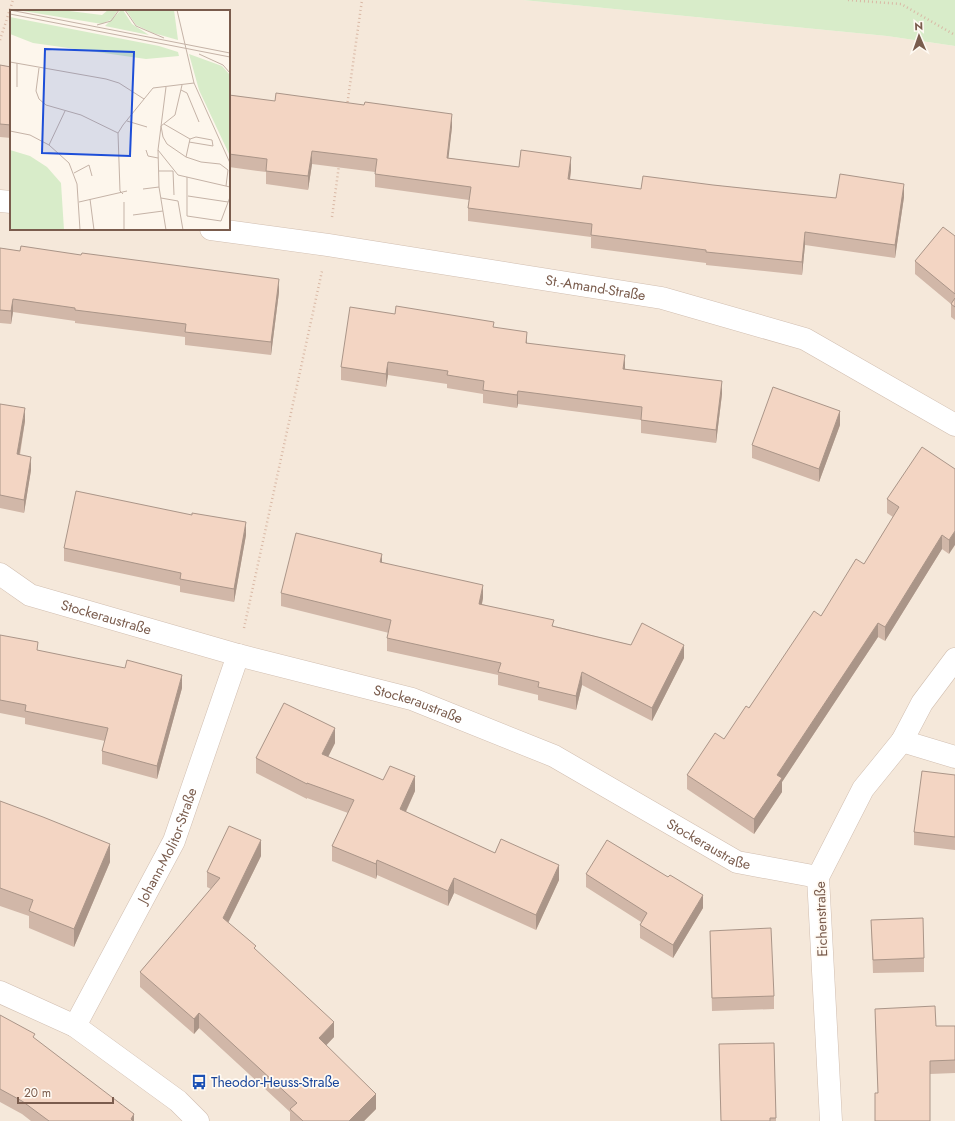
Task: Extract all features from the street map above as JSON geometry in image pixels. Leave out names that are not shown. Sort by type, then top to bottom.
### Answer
[{"type":"street","points":[[0,201],[10,202]]},
{"type":"street","name":"St.-Amand-Straße","points":[[218,230],[328,245],[662,298],[805,339],[955,425]]},
{"type":"street","name":"Stockeraustraße","points":[[0,574],[30,595],[238,655],[412,700],[554,756],[737,862],[818,877]]},
{"type":"street","name":"Johann-Molitor-Straße","points":[[75,1026],[174,841],[238,655]]},
{"type":"street","name":"Eichenstraße","points":[[831,1121],[818,877],[863,789],[902,741],[922,703],[955,659]]},
{"type":"street","points":[[902,741],[955,757]]},
{"type":"street","points":[[0,992],[75,1026],[178,1101],[198,1121]]},
{"type":"path","points":[[0,40],[12,0]]},
{"type":"path","points":[[347,111],[362,0]]},
{"type":"path","points":[[848,0],[901,4],[955,35]]},
{"type":"path","points":[[238,655],[328,245],[340,158]]},
{"type":"shaded area","points":[[0,0],[523,0],[887,36],[955,46],[955,1121],[0,1121]]},
{"type":"green space","points":[[523,0],[955,0],[955,46],[887,36]]},
{"type":"building","points":[[0,65],[10,67],[10,125],[0,124]]},
{"type":"building","points":[[276,93],[364,105],[365,102],[452,114],[447,158],[519,167],[521,150],[571,157],[568,179],[641,189],[643,176],[836,198],[840,174],[904,184],[895,245],[805,232],[802,262],[706,252],[706,250],[591,235],[592,224],[468,208],[471,187],[375,174],[377,159],[312,151],[308,176],[266,171],[267,159],[230,154],[230,95],[275,101]]},
{"type":"building","points":[[943,227],[955,236],[955,294],[915,261]]},
{"type":"building","points":[[21,246],[81,255],[82,253],[279,279],[271,342],[185,332],[186,324],[75,310],[75,308],[13,299],[11,311],[0,310],[0,248],[20,251]]},
{"type":"building","points":[[955,298],[955,307],[951,304]]},
{"type":"building","points":[[396,306],[494,322],[493,327],[527,332],[526,343],[625,355],[623,369],[722,381],[716,430],[641,420],[642,407],[518,391],[517,395],[483,390],[484,381],[447,375],[448,371],[388,362],[386,374],[341,367],[350,307],[395,314]]},
{"type":"building","points":[[773,387],[840,411],[819,469],[752,445]]},
{"type":"building","points":[[0,404],[25,408],[17,454],[31,457],[24,500],[0,495]]},
{"type":"building","points":[[922,447],[955,469],[955,531],[949,540],[942,535],[885,627],[878,623],[777,775],[782,778],[754,819],[687,775],[715,733],[724,739],[746,706],[749,708],[814,611],[821,616],[856,559],[864,564],[899,507],[887,499]]},
{"type":"building","points":[[76,491],[192,515],[192,513],[246,522],[234,589],[180,579],[181,573],[64,548]]},
{"type":"building","points":[[296,533],[382,554],[380,562],[483,585],[479,604],[554,620],[552,626],[631,645],[642,623],[684,645],[652,708],[582,672],[576,696],[538,687],[539,682],[498,672],[501,663],[387,638],[391,620],[281,593]]},
{"type":"building","points":[[0,635],[38,642],[37,650],[125,668],[127,660],[182,675],[157,766],[102,751],[108,728],[25,711],[26,705],[0,700]]},
{"type":"building","points":[[284,703],[335,728],[322,754],[383,780],[390,766],[415,776],[400,809],[495,853],[501,839],[559,865],[536,915],[454,878],[448,891],[377,860],[376,864],[332,846],[354,800],[307,784],[256,758]]},
{"type":"building","points":[[922,771],[955,775],[955,837],[914,832]]},
{"type":"building","points":[[0,801],[110,844],[74,929],[29,911],[33,900],[0,888]]},
{"type":"building","points":[[229,826],[261,840],[223,918],[256,946],[254,948],[334,1022],[319,1038],[376,1094],[349,1121],[303,1121],[290,1109],[297,1103],[199,1013],[194,1019],[140,972],[220,878],[207,872]]},
{"type":"building","points":[[607,840],[668,877],[670,875],[703,895],[673,945],[640,925],[647,913],[586,874]]},
{"type":"building","points":[[923,918],[924,958],[873,960],[871,920]]},
{"type":"building","points":[[771,928],[774,996],[712,998],[710,931]]},
{"type":"building","points":[[935,1006],[936,1026],[955,1026],[955,1060],[930,1061],[930,1121],[875,1121],[875,1093],[878,1093],[875,1009]]},
{"type":"building","points":[[0,1015],[35,1034],[33,1037],[134,1114],[131,1119],[133,1121],[49,1121],[22,1101],[0,1089]]},
{"type":"building","points":[[774,1043],[776,1118],[770,1118],[770,1121],[721,1121],[719,1044]]},
{"type":"place","name":"Theodor-Heuss-Straße","points":[[199,1082]]}]
